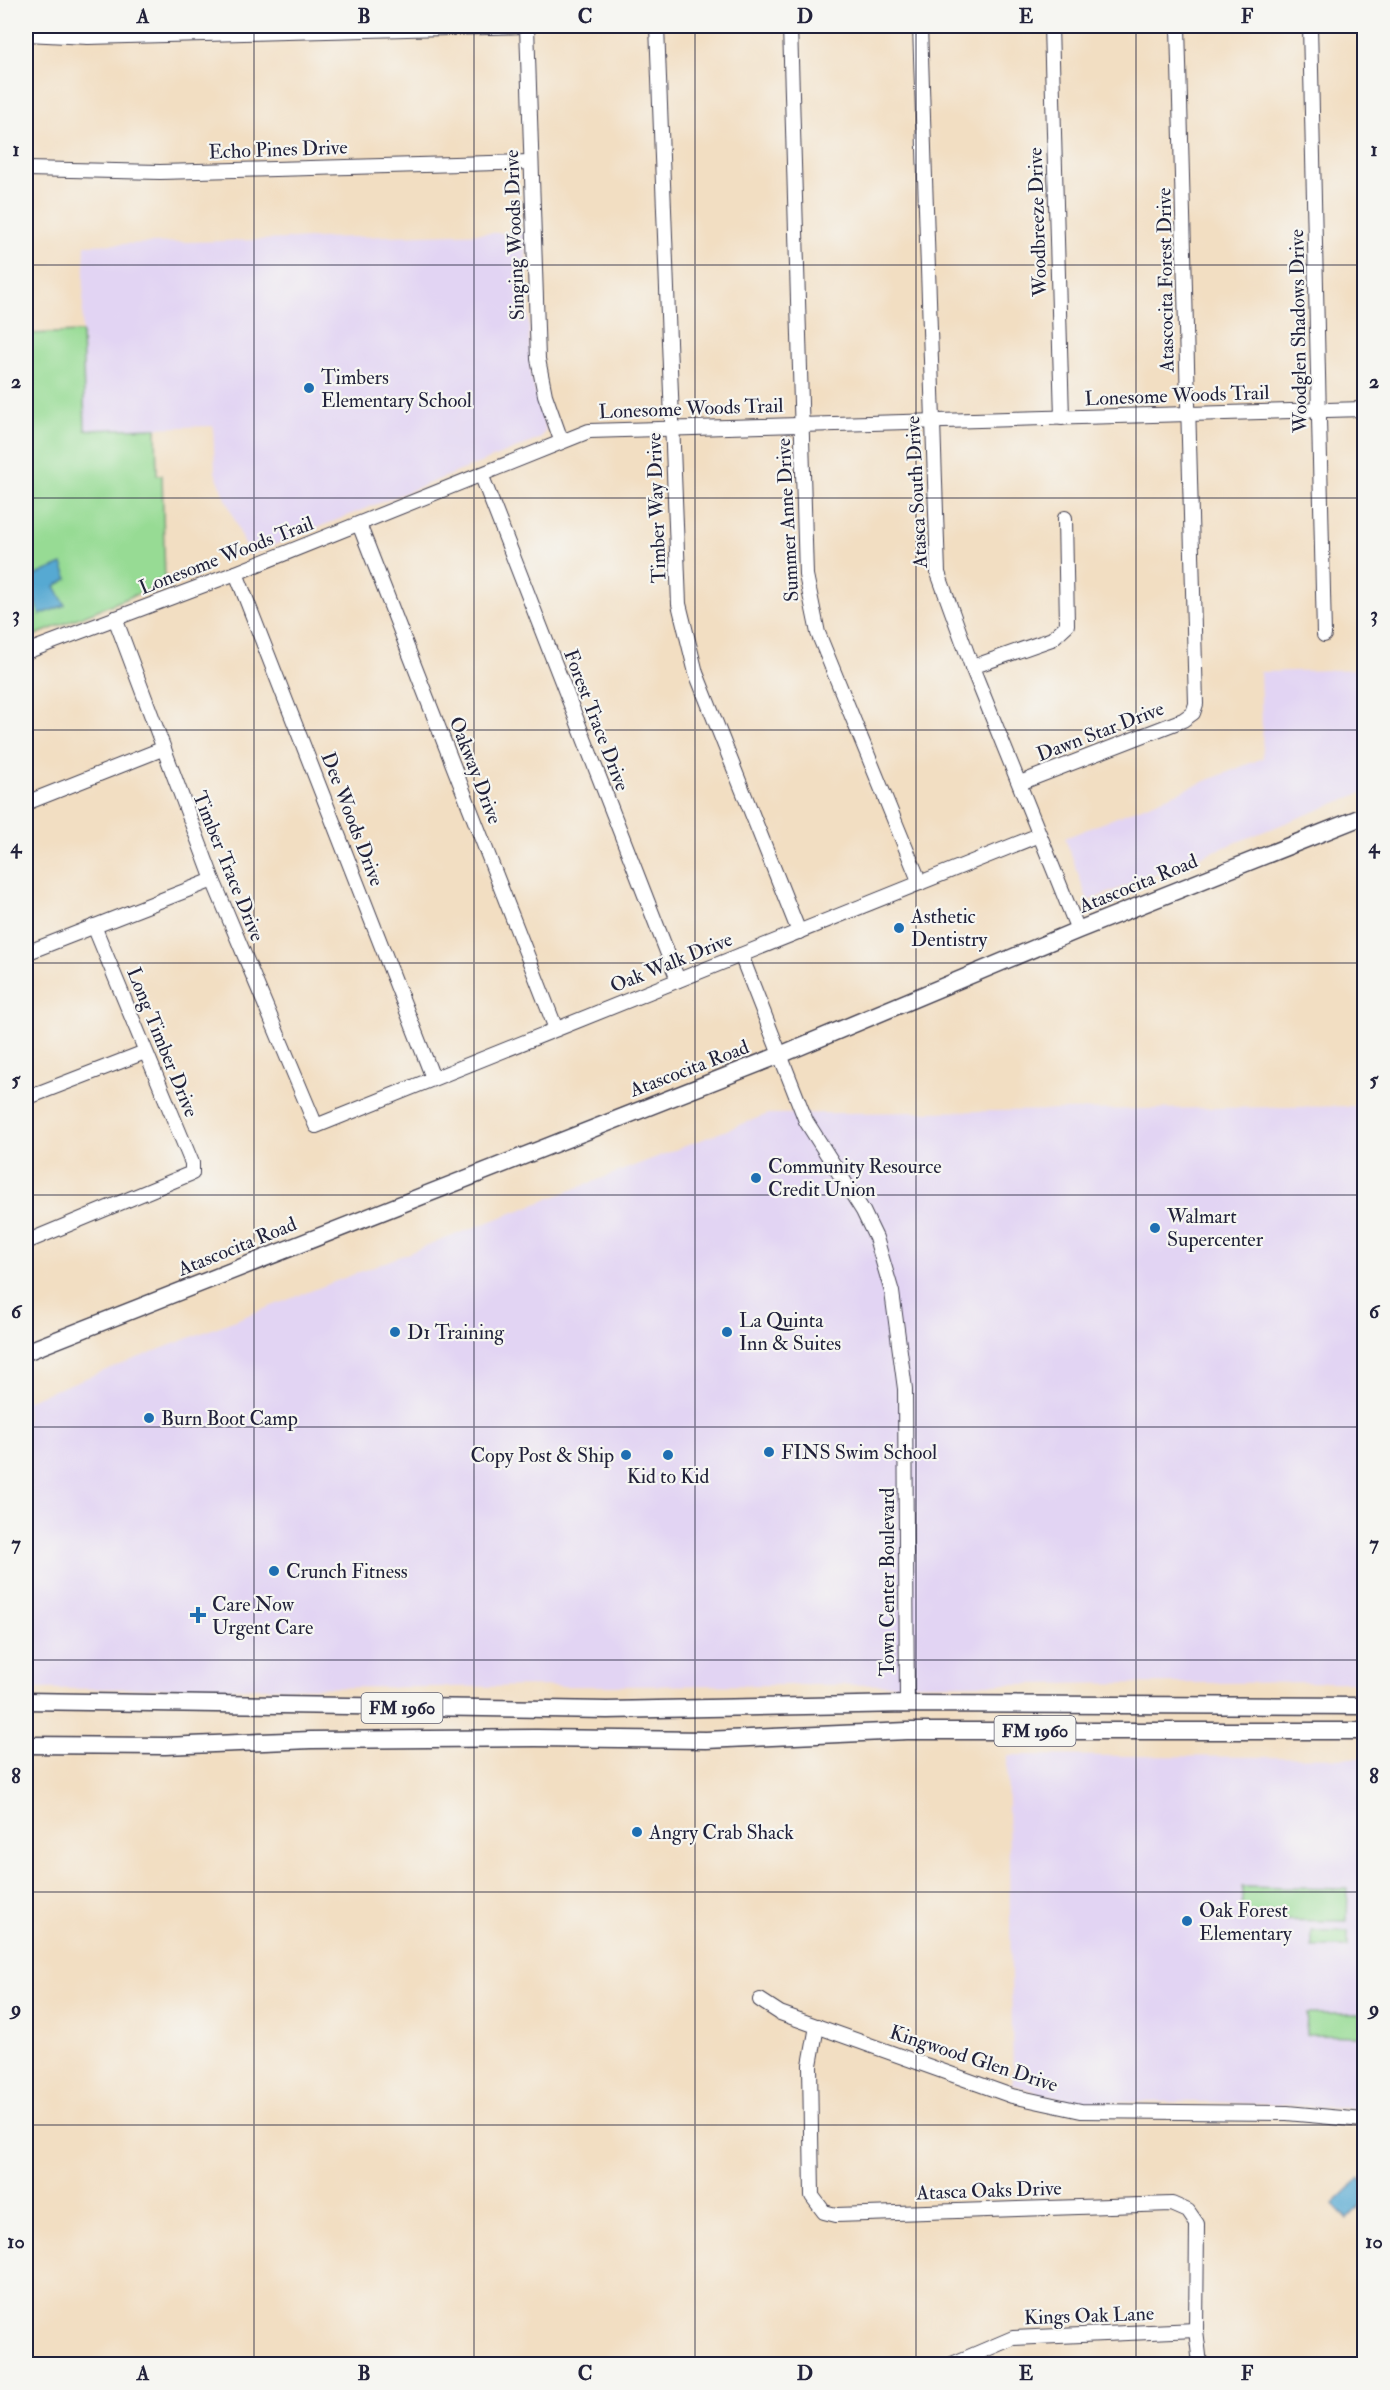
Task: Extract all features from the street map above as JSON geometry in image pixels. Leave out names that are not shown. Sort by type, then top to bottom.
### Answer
[{"type":"main road","name":"Atascocita Road","points":[[26,1352],[780,1055],[1078,930],[1365,816]]},
{"type":"main road","name":"FM 1960","points":[[26,1701],[596,1710],[907,1704],[1365,1706]]},
{"type":"main road","name":"FM 1960","points":[[26,1745],[165,1746],[311,1740],[536,1738],[706,1740],[907,1731],[1365,1731]]},
{"type":"street","points":[[26,34],[88,37],[398,27],[527,26]]},
{"type":"street","name":"Singing Woods Drive","points":[[527,26],[539,372],[561,440]]},
{"type":"street","name":"Timber Way Drive","points":[[657,26],[679,604],[689,649],[799,932]]},
{"type":"street","name":"Summer Anne Drive","points":[[790,26],[806,575],[812,612],[920,883]]},
{"type":"street","name":"Atasca South Drive","points":[[920,26],[938,573],[972,667],[1078,930]]},
{"type":"street","name":"Woodbreeze Drive","points":[[1051,26],[1062,418]]},
{"type":"street","name":"Atascocita Forest Drive","points":[[1178,26],[1197,684],[1193,713]]},
{"type":"street","name":"Woodglen Shadows Drive","points":[[1310,26],[1324,635]]},
{"type":"street","name":"Echo Pines Drive","points":[[26,169],[160,172],[531,162]]},
{"type":"street","name":"Lonesome Woods Trail","points":[[26,652],[236,573],[561,440],[599,430],[1365,409]]},
{"type":"street","name":"Forest Trace Drive","points":[[481,474],[678,980]]},
{"type":"street","points":[[972,667],[1052,639],[1067,625],[1065,519]]},
{"type":"street","name":"Oakway Drive","points":[[359,524],[556,1029]]},
{"type":"street","name":"Dee Woods Drive","points":[[236,573],[433,1078]]},
{"type":"street","name":"Timber Trace Drive","points":[[115,618],[162,749],[213,880],[316,1126]]},
{"type":"street","name":"Dawn Star Drive","points":[[1020,783],[1183,720],[1193,713]]},
{"type":"street","points":[[26,803],[162,749]]},
{"type":"street","name":"Oak Walk Drive","points":[[316,1126],[1040,835]]},
{"type":"street","points":[[26,953],[213,880]]},
{"type":"street","name":"Long Timber Drive","points":[[26,1242],[178,1181],[192,1173],[192,1163],[94,926]]},
{"type":"street","name":"Town Center Boulevard","points":[[741,955],[806,1121],[863,1211],[876,1238],[892,1292],[905,1389],[907,1704]]},
{"type":"street","points":[[26,1098],[145,1052]]},
{"type":"street","name":"Kingwood Glen Drive","points":[[760,2000],[780,2013],[1012,2096],[1081,2111],[1287,2113],[1365,2120]]},
{"type":"street","name":"Atasca Oaks Drive","points":[[817,2026],[810,2065],[812,2196],[824,2212],[836,2215],[1172,2204],[1188,2211],[1197,2224],[1196,2330],[1200,2364]]},
{"type":"street","name":"Kings Oak Lane","points":[[952,2364],[1013,2338],[1196,2330]]},
{"type":"shaded area","name":"Timbers Elementary School","points":[[525,232],[531,376],[546,429],[541,438],[249,555],[215,472],[213,426],[85,430],[82,332],[85,245]]},
{"type":"shaded area","points":[[1364,669],[1364,792],[1088,901],[1065,838],[1263,758],[1260,672]]},
{"type":"shaded area","points":[[1364,1106],[1364,1682],[26,1689],[26,1401],[768,1114]]},
{"type":"shaded area","name":"Oak Forest Elementary","points":[[1007,1755],[1364,1758],[1364,2109],[1213,2102],[1083,2102],[1044,2095],[1013,2084]]},
{"type":"green space","points":[[82,332],[85,430],[156,428],[157,475],[162,475],[165,583],[26,639],[26,334]]},
{"type":"green space","points":[[1242,1887],[1348,1889],[1347,1921],[1242,1920]]},
{"type":"green space","points":[[1312,1931],[1348,1931],[1348,1947],[1312,1947]]},
{"type":"green space","points":[[1307,2014],[1361,2014],[1361,2036],[1306,2035]]},
{"type":"water","points":[[62,564],[68,579],[55,586],[65,605],[40,615],[27,579]]},
{"type":"water","points":[[1360,2178],[1364,2183],[1364,2202],[1347,2219],[1333,2204]]},
{"type":"place","name":"Timbers Elementary School","points":[[309,388]]},
{"type":"place","name":"Asthetic Dentistry","points":[[899,928]]},
{"type":"place","name":"Community Resource Credit Union","points":[[756,1178]]},
{"type":"place","name":"Walmart Supercenter","points":[[1155,1228]]},
{"type":"place","name":"D1 Training","points":[[395,1332]]},
{"type":"place","name":"La Quinta Inn & Suites","points":[[727,1332]]},
{"type":"place","name":"Burn Boot Camp","points":[[149,1418]]},
{"type":"place","name":"FINS Swim School","points":[[769,1452]]},
{"type":"place","name":"Copy Post & Ship","points":[[626,1455]]},
{"type":"place","name":"Kid to Kid","points":[[668,1455]]},
{"type":"place","name":"Crunch Fitness","points":[[274,1571]]},
{"type":"place","name":"Care Now Urgent Care","points":[[198,1615]]},
{"type":"place","name":"Angry Crab Shack","points":[[637,1832]]},
{"type":"place","name":"Oak Forest Elementary","points":[[1187,1921]]}]
